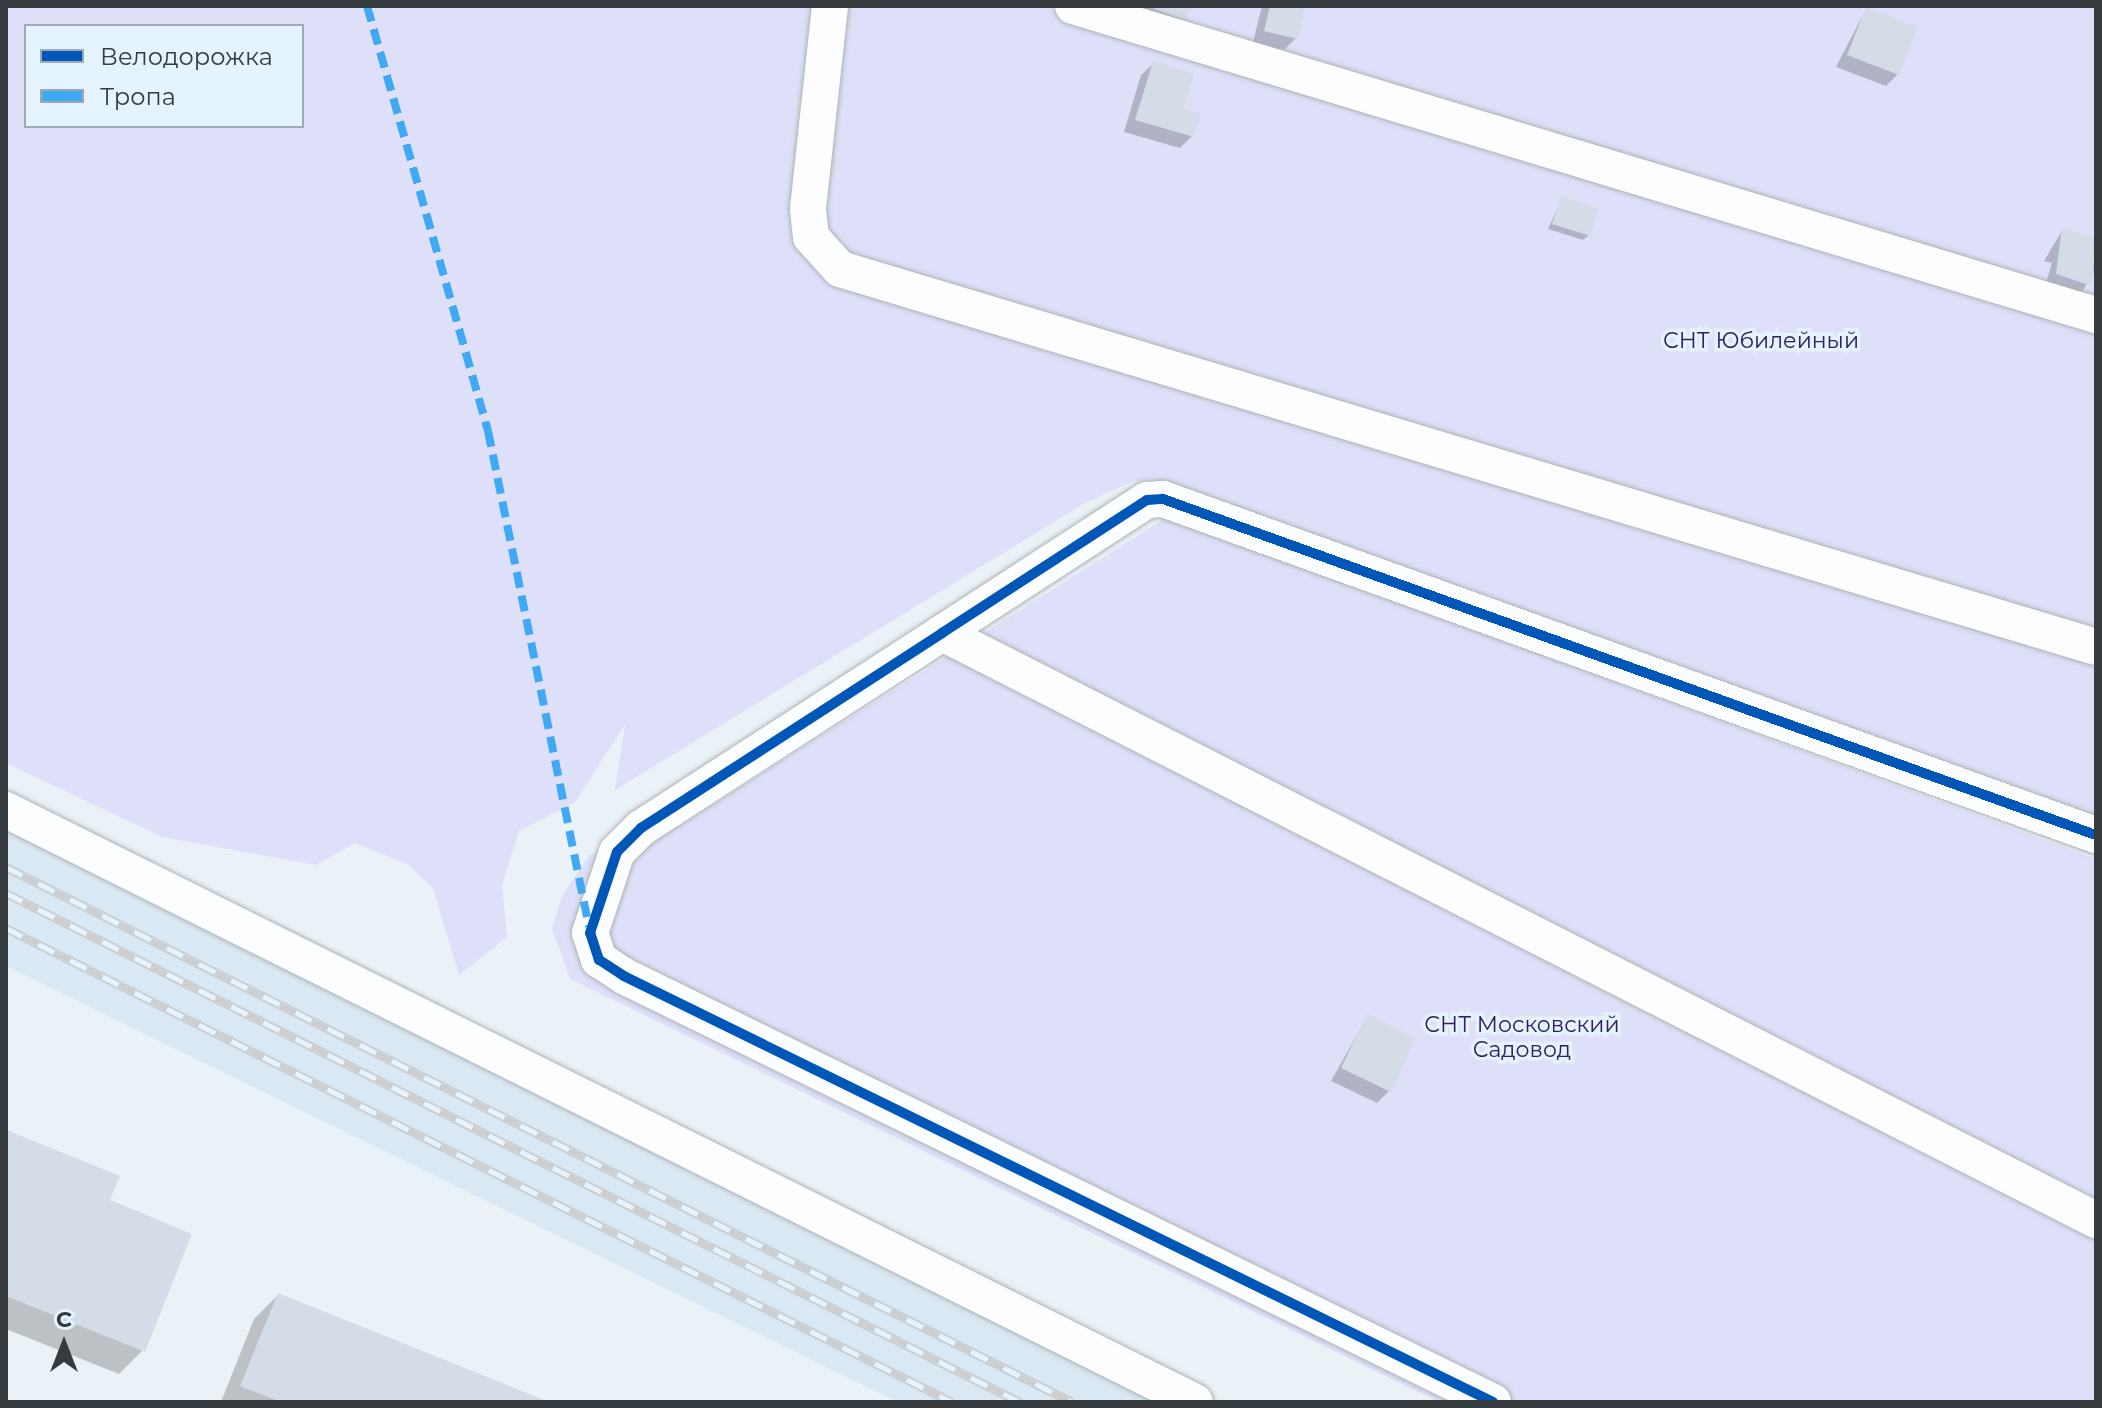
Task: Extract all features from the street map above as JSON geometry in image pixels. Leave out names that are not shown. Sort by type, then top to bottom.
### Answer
[{"type":"street","points":[[830,6],[808,209],[811,237],[840,269],[2096,647]]},
{"type":"street","points":[[1073,6],[2096,315]]},
{"type":"street","points":[[1493,1402],[599,960],[593,915],[617,852],[641,828],[1147,500],[1163,499],[2096,835]]},
{"type":"street","points":[[942,633],[2096,1220]]},
{"type":"street","points":[[6,810],[1195,1402]]},
{"type":"shaded area","points":[[6,828],[1162,1402],[898,1402],[6,966]]},
{"type":"green space","name":"СНТ Юбилейный","points":[[6,6],[2096,6],[2096,820],[1178,485],[1134,481],[1085,503],[615,790],[625,725],[575,802],[519,831],[502,885],[507,937],[459,975],[433,888],[407,864],[355,843],[316,865],[162,837],[6,763]]},
{"type":"green space","name":"СНТ Московский Садовод","points":[[1167,517],[2096,859],[2096,1402],[1439,1402],[570,979],[552,929],[562,896],[589,855],[678,827]]},
{"type":"building","points":[[1147,6],[1191,6],[1185,21]]},
{"type":"building","points":[[1270,6],[1305,6],[1298,39],[1264,31]]},
{"type":"building","points":[[1866,7],[1918,27],[1899,75],[1847,55]]},
{"type":"building","points":[[1153,61],[1194,74],[1183,109],[1201,114],[1194,137],[1135,120]]},
{"type":"building","points":[[1561,196],[1599,208],[1591,236],[1552,224]]},
{"type":"building","points":[[2062,227],[2096,238],[2092,286],[2056,274]]},
{"type":"building","points":[[1367,1014],[1416,1038],[1391,1092],[1341,1068]]},
{"type":"building","points":[[6,1130],[120,1176],[110,1200],[192,1234],[145,1352],[6,1296]]},
{"type":"building","points":[[278,1293],[549,1402],[281,1402],[240,1386]]},
{"type":"railway","points":[[6,867],[1072,1402]]},
{"type":"railway","points":[[6,893],[1020,1402]]},
{"type":"railway","points":[[6,928],[952,1402]]},
{"type":"marked path","points":[[367,6],[488,431],[589,927]]},
{"type":"cycle path","points":[[1493,1402],[624,976],[599,960],[590,933],[617,852],[641,828],[1147,500],[1163,499],[2096,835]]}]
